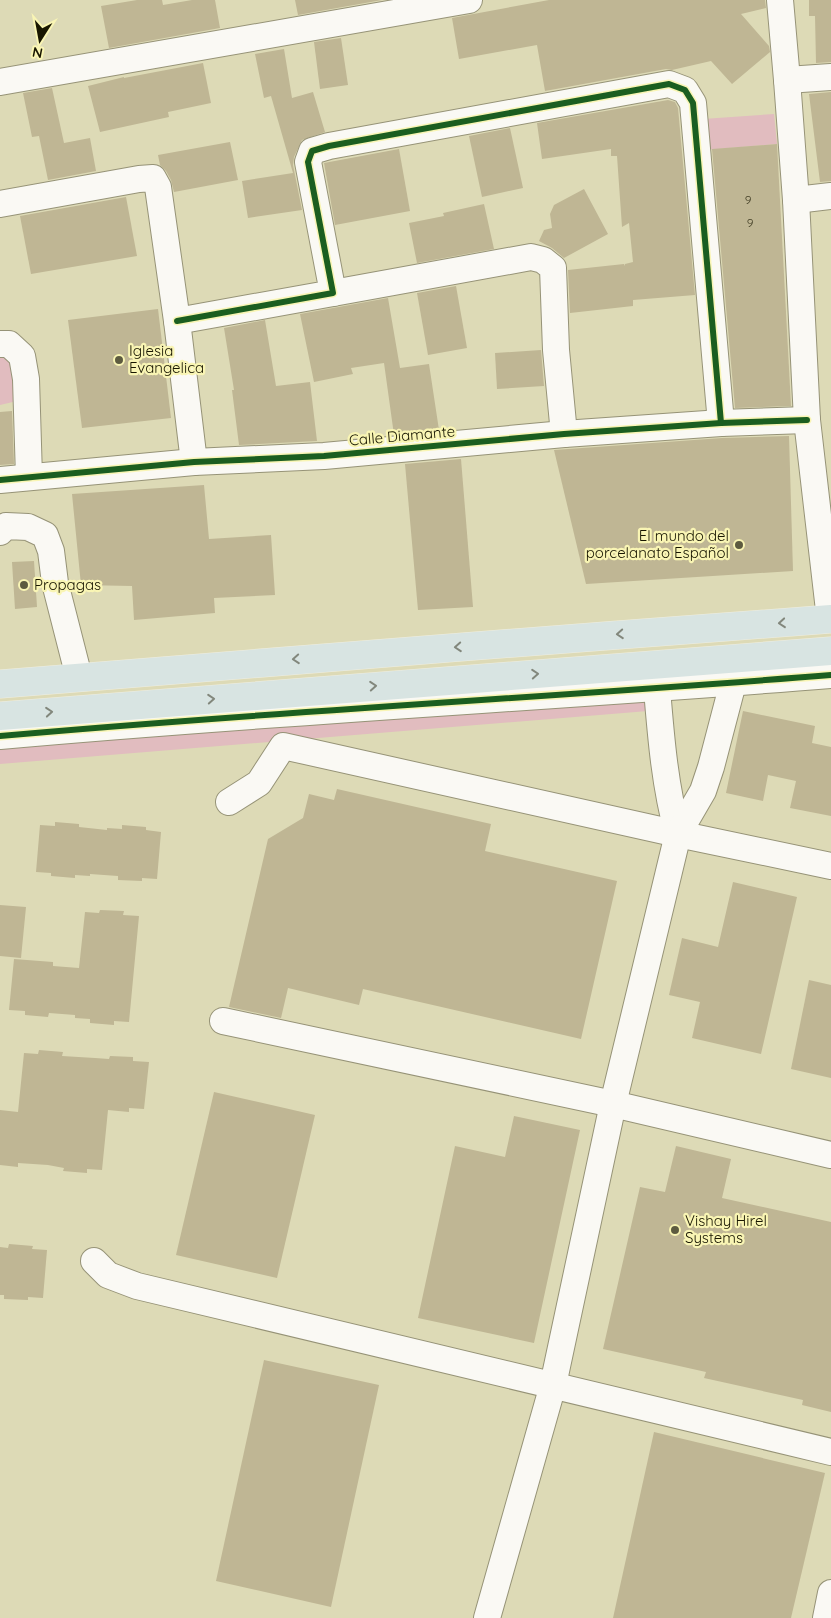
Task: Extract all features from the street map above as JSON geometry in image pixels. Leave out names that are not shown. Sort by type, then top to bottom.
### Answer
[{"type":"main road","points":[[0,684],[830,619]]},
{"type":"main road","points":[[0,716],[831,651]]},
{"type":"street","points":[[0,82],[469,0]]},
{"type":"street","points":[[780,0],[788,80],[796,200],[806,420],[830,619]]},
{"type":"street","points":[[788,80],[831,77]]},
{"type":"street","points":[[333,293],[308,162],[312,151],[329,146],[669,84],[685,90],[693,103],[720,423]]},
{"type":"street","points":[[0,204],[153,178],[158,187],[194,462]]},
{"type":"street","points":[[796,200],[831,196]]},
{"type":"street","points":[[177,321],[530,257],[543,260],[553,268],[556,350],[564,434]]},
{"type":"street","points":[[0,344],[10,344],[22,356],[26,379],[29,477]]},
{"type":"street","name":"Calle Diamante","points":[[0,480],[194,462],[324,456],[564,434],[720,423],[806,420]]},
{"type":"street","points":[[0,532],[6,526],[28,527],[45,535],[51,551],[56,583],[79,677]]},
{"type":"street","points":[[0,736],[136,724],[657,689],[831,675]]},
{"type":"street","points":[[487,1618],[553,1385],[613,1104],[678,834],[703,791],[733,683]]},
{"type":"street","points":[[657,689],[661,741],[669,802],[678,834]]},
{"type":"street","points":[[229,802],[260,784],[283,746],[831,866]]},
{"type":"street","points":[[223,1021],[613,1104],[831,1155]]},
{"type":"street","points":[[94,1261],[108,1275],[137,1286],[831,1452]]},
{"type":"shaded area","points":[[774,114],[777,144],[706,150],[703,119]]},
{"type":"shaded area","points":[[0,354],[9,360],[17,401],[0,405]]},
{"type":"shaded area","points":[[642,667],[648,711],[0,764],[0,717]]},
{"type":"building","points":[[137,0],[162,0],[163,5],[192,0],[215,0],[220,28],[109,48],[101,6]]},
{"type":"building","points":[[295,0],[382,0],[298,15]]},
{"type":"building","points":[[549,0],[765,0],[766,8],[741,14],[769,46],[770,52],[732,84],[711,61],[672,70],[666,69],[545,91],[537,45],[459,59],[452,18]]},
{"type":"building","points":[[809,0],[831,0],[831,62],[816,63],[815,16],[809,16]]},
{"type":"building","points":[[341,38],[348,85],[320,89],[314,42]]},
{"type":"building","points":[[284,49],[292,98],[313,92],[325,132],[302,140],[294,157],[293,165],[302,210],[248,218],[242,181],[293,173],[271,96],[264,98],[255,54]]},
{"type":"building","points":[[203,63],[211,103],[168,112],[169,117],[100,132],[88,86],[124,77]]},
{"type":"building","points":[[52,88],[64,143],[90,138],[96,171],[48,180],[39,136],[32,137],[23,93]]},
{"type":"building","points":[[831,92],[831,181],[820,182],[809,94]]},
{"type":"building","points":[[668,100],[675,102],[678,108],[695,295],[633,300],[633,306],[570,313],[568,270],[624,264],[625,266],[625,264],[633,262],[629,223],[622,227],[617,156],[611,156],[611,149],[542,159],[537,123]]},
{"type":"building","points":[[510,128],[523,188],[482,197],[469,136]]},
{"type":"building","points":[[230,142],[238,180],[174,192],[171,180],[160,165],[158,155]]},
{"type":"building","points":[[777,144],[791,406],[735,408],[712,149]]},
{"type":"building","points":[[399,149],[410,211],[335,225],[324,163]]},
{"type":"building","points":[[584,189],[608,234],[564,258],[552,248],[539,241],[544,230],[552,228],[550,214],[554,205]]},
{"type":"building","points":[[126,197],[137,256],[31,274],[20,216]]},
{"type":"building","points":[[484,204],[494,249],[417,263],[409,223],[444,216],[443,213]]},
{"type":"building","points":[[456,286],[467,348],[428,355],[417,293]]},
{"type":"building","points":[[388,298],[400,368],[429,364],[439,430],[394,435],[384,363],[351,368],[353,374],[314,382],[300,314]]},
{"type":"building","points":[[158,309],[171,418],[82,428],[68,320]]},
{"type":"building","points":[[265,320],[276,386],[310,382],[317,441],[239,445],[232,390],[234,390],[224,328]]},
{"type":"building","points":[[541,350],[544,386],[497,389],[495,353]]},
{"type":"building","points":[[12,411],[14,464],[0,465],[0,412]]},
{"type":"building","points":[[789,436],[793,571],[586,584],[554,450],[722,438]]},
{"type":"building","points":[[461,459],[473,607],[418,610],[405,464]]},
{"type":"building","points":[[204,485],[209,539],[271,535],[275,595],[214,598],[215,613],[134,620],[132,586],[81,585],[72,494]]},
{"type":"building","name":"Propagas","points":[[34,561],[37,607],[15,609],[12,562]]},
{"type":"building","points":[[743,711],[815,726],[812,743],[831,747],[831,816],[790,808],[796,781],[768,775],[763,801],[726,793]]},
{"type":"building","points":[[337,789],[491,824],[485,851],[617,881],[581,1039],[363,989],[359,1005],[288,988],[281,1018],[229,1007],[268,839],[303,818],[309,794],[334,800]]},
{"type":"building","points":[[55,822],[79,824],[79,827],[107,830],[107,828],[122,829],[122,825],[146,827],[146,830],[161,832],[157,879],[142,878],[142,881],[118,880],[118,876],[90,874],[90,876],[75,875],[75,878],[51,876],[51,873],[36,872],[40,825],[55,826]]},
{"type":"building","points":[[733,882],[797,897],[761,1054],[692,1038],[700,1002],[669,995],[682,938],[718,947]]},
{"type":"building","points":[[0,905],[26,907],[21,958],[0,956]]},
{"type":"building","points":[[100,910],[124,911],[123,915],[139,916],[129,1022],[114,1021],[114,1025],[90,1023],[90,1019],[75,1018],[75,1015],[49,1013],[48,1017],[25,1015],[25,1011],[9,1010],[14,959],[53,962],[53,966],[79,968],[85,912],[99,913]]},
{"type":"building","points":[[809,980],[831,985],[831,1078],[791,1069]]},
{"type":"building","points":[[39,1050],[63,1052],[62,1056],[109,1059],[110,1056],[133,1057],[133,1061],[149,1062],[144,1109],[129,1108],[129,1112],[108,1110],[102,1170],[87,1169],[87,1173],[63,1171],[64,1168],[48,1165],[18,1163],[18,1167],[0,1165],[0,1110],[18,1112],[24,1053],[38,1054]]},
{"type":"building","points":[[214,1092],[315,1115],[277,1278],[176,1255]]},
{"type":"building","points":[[514,1116],[580,1130],[534,1343],[418,1318],[455,1146],[505,1157]]},
{"type":"building","points":[[676,1146],[731,1159],[722,1198],[831,1222],[831,1412],[802,1405],[803,1400],[704,1378],[706,1372],[603,1349],[640,1187],[665,1192]]},
{"type":"building","points":[[9,1244],[33,1246],[32,1249],[47,1250],[43,1298],[28,1297],[28,1300],[4,1299],[4,1295],[0,1295],[0,1247],[8,1248]]},
{"type":"building","points":[[264,1360],[379,1385],[331,1607],[216,1581]]},
{"type":"building","points":[[654,1432],[825,1473],[791,1618],[613,1618]]},
{"type":"cycle path","points":[[177,321],[333,293],[308,162],[312,151],[329,146],[669,84],[685,90],[693,103],[721,423]]},
{"type":"cycle path","points":[[0,480],[194,462],[324,456],[564,434],[721,423],[807,420]]},
{"type":"cycle path","points":[[0,736],[208,719],[831,675]]},
{"type":"place","name":"Iglesia Evangelica","points":[[119,360]]},
{"type":"place","name":"El mundo del porcelanato Español","points":[[739,545]]},
{"type":"place","name":"Propagas","points":[[24,585]]},
{"type":"place","name":"Vishay Hirel Systems","points":[[675,1230]]}]
